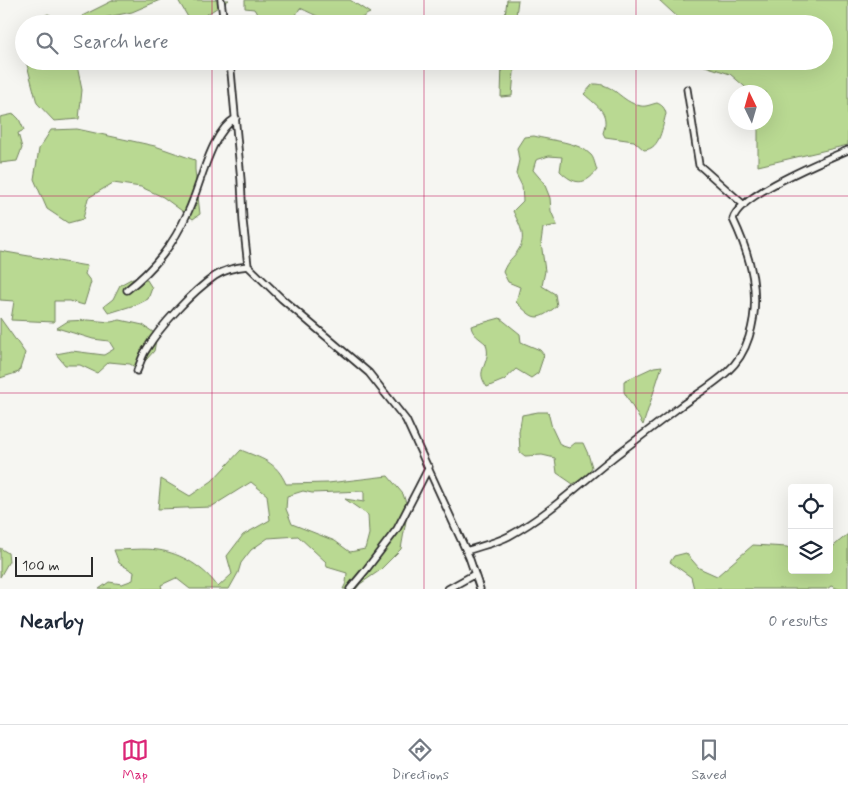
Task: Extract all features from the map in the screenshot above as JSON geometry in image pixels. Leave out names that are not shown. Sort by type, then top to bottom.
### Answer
[{"type":"street","points":[[221,0],[223,15]]},
{"type":"street","points":[[231,70],[242,180],[242,221],[248,266],[282,299],[369,373],[406,420],[429,467],[481,589]]},
{"type":"street","points":[[687,88],[699,165],[744,205]]},
{"type":"street","points":[[127,290],[147,274],[161,258],[174,238],[189,211],[203,170],[219,136],[228,122],[236,118]]},
{"type":"street","points":[[466,551],[499,541],[528,524],[734,365],[749,337],[754,282],[750,262],[734,216],[744,205],[787,177],[848,150]]},
{"type":"street","points":[[137,371],[146,350],[164,325],[183,305],[216,275],[248,266]]},
{"type":"street","points":[[350,589],[397,529],[429,467]]},
{"type":"street","points":[[448,589],[476,574]]},
{"type":"green space","points":[[114,0],[160,0],[132,12],[117,15],[84,15]]},
{"type":"green space","points":[[178,0],[229,0],[206,15],[187,15]]},
{"type":"green space","points":[[245,0],[350,0],[370,13],[367,15],[315,15],[300,8],[296,15],[258,15],[254,9],[245,8]]},
{"type":"green space","points":[[507,0],[518,0],[516,15],[505,15]]},
{"type":"green space","points":[[659,0],[848,0],[848,145],[758,166],[758,130],[773,130],[773,85],[743,85],[730,74],[718,70],[833,70],[833,15],[675,15]]},
{"type":"green space","points":[[28,70],[78,70],[82,90],[79,119],[54,121],[37,103]]},
{"type":"green space","points":[[502,70],[514,70],[512,96],[501,97]]},
{"type":"green space","points":[[593,84],[607,86],[634,104],[647,106],[657,103],[663,107],[666,114],[660,136],[654,146],[644,150],[634,141],[605,137],[603,133],[605,126],[604,115],[584,94]]},
{"type":"green space","points":[[14,114],[19,119],[24,130],[18,133],[22,148],[17,161],[0,163],[0,117]]},
{"type":"green space","points":[[77,129],[155,146],[195,160],[200,214],[193,219],[163,197],[141,187],[113,183],[88,198],[83,219],[68,223],[47,209],[34,179],[39,149],[51,130]]},
{"type":"green space","points":[[534,136],[572,144],[586,150],[592,156],[597,170],[588,179],[579,182],[570,179],[560,171],[562,157],[549,156],[536,160],[533,170],[544,183],[550,198],[551,211],[557,225],[543,228],[541,242],[545,271],[542,286],[555,294],[557,306],[539,317],[531,315],[516,302],[520,287],[508,282],[503,272],[519,249],[522,239],[520,225],[513,211],[523,201],[522,186],[516,174],[519,160],[517,148],[524,137]]},
{"type":"green space","points":[[0,251],[87,266],[85,274],[91,282],[84,305],[69,301],[54,301],[54,322],[11,320],[14,301],[0,300]]},
{"type":"green space","points":[[131,279],[147,280],[152,288],[148,299],[109,313],[104,306],[113,299],[120,285]]},
{"type":"green space","points":[[0,318],[25,353],[19,372],[0,378]]},
{"type":"green space","points":[[500,318],[520,334],[521,342],[540,350],[544,355],[538,373],[531,378],[516,369],[504,380],[487,387],[482,378],[487,354],[486,344],[475,334],[471,326]]},
{"type":"green space","points":[[120,320],[143,325],[157,335],[154,351],[138,369],[130,364],[109,362],[97,373],[80,365],[65,365],[56,354],[72,351],[104,355],[114,349],[109,341],[93,339],[57,328],[68,321],[111,322]]},
{"type":"green space","points":[[662,366],[643,425],[624,392],[624,381],[654,367]]},
{"type":"green space","points":[[548,412],[552,428],[560,445],[569,448],[575,443],[583,443],[592,467],[587,476],[573,484],[557,473],[555,458],[542,455],[525,456],[520,452],[519,432],[522,415]]},
{"type":"green space","points":[[241,450],[268,462],[278,470],[286,484],[328,483],[388,476],[403,494],[408,509],[401,549],[379,571],[356,589],[343,589],[347,573],[327,567],[326,562],[298,536],[268,538],[251,550],[241,563],[229,589],[190,589],[176,578],[161,585],[162,589],[99,589],[109,582],[122,584],[133,580],[134,572],[119,563],[114,550],[153,549],[175,554],[192,562],[213,580],[218,587],[232,574],[227,556],[243,535],[270,520],[267,495],[251,482],[211,507],[158,509],[161,479],[190,496],[212,481]],"holes":[[[303,491],[312,493],[364,491],[364,502],[345,499],[368,515],[369,534],[365,549],[350,552],[335,541],[292,524],[286,509],[287,496]]]},
{"type":"green space","points":[[848,534],[848,589],[839,589],[831,586],[827,589],[694,589],[691,577],[670,562],[674,556],[686,553],[699,568],[717,576],[753,545],[787,547],[788,574],[833,574],[833,547]]},
{"type":"green space","points":[[0,548],[8,553],[9,561],[0,577]]}]
